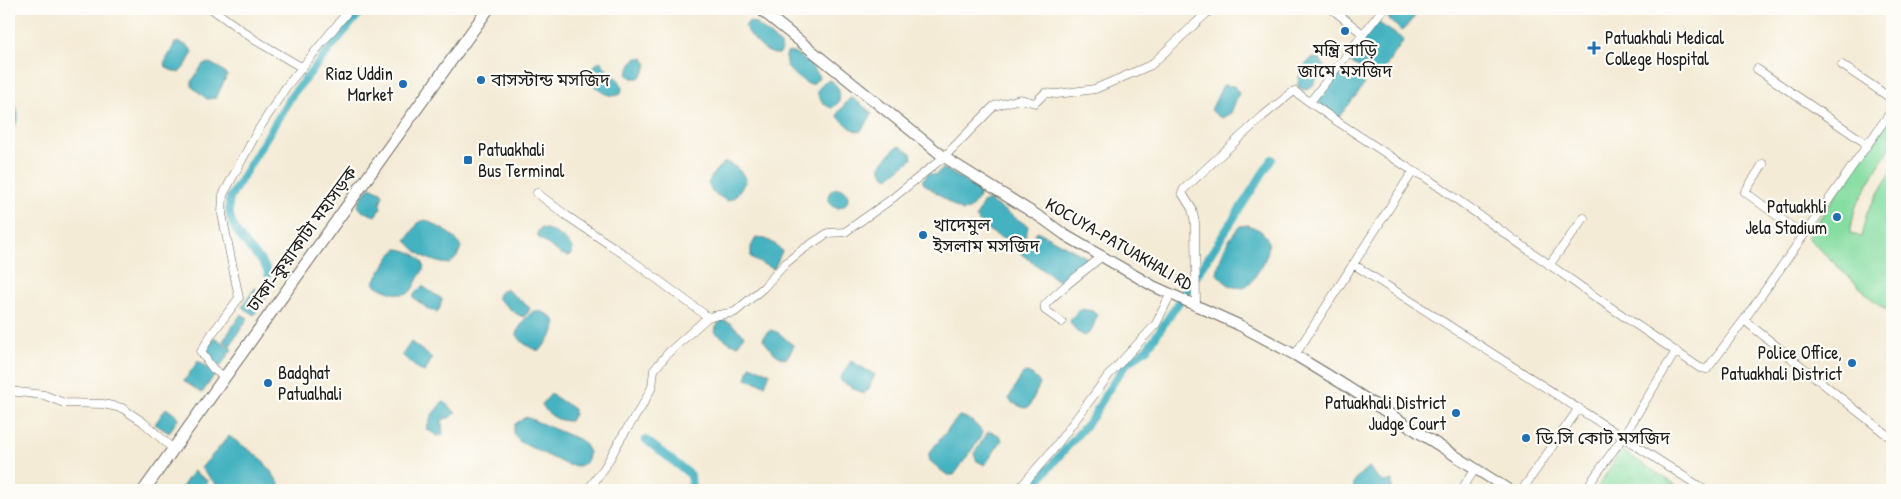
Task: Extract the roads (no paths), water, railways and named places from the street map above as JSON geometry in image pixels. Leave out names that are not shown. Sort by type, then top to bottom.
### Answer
[{"type":"main road","name":"ঢাকা-কুয়াকাটা মহাসড়ক","points":[[144,490],[488,9]]},
{"type":"main road","name":"KOCUYA-PATUAKHALI RD","points":[[760,9],[772,13],[944,157],[1102,257],[1170,294],[1239,325],[1295,355],[1509,490]]},
{"type":"street","points":[[212,9],[255,40],[301,67]]},
{"type":"street","points":[[225,377],[213,369],[201,352],[211,335],[239,298],[222,214],[223,195],[257,132],[286,87],[350,9]]},
{"type":"street","points":[[588,490],[605,467],[642,406],[652,387],[654,370],[668,353],[708,317],[735,312],[802,250],[828,233],[845,232],[889,201],[944,157],[994,106],[1020,99],[1035,103],[1045,93],[1057,94],[1095,89],[1151,65],[1211,9]]},
{"type":"street","points":[[1332,9],[1363,34]]},
{"type":"street","points":[[1310,102],[1383,9]]},
{"type":"street","points":[[1842,66],[1892,99]]},
{"type":"street","points":[[1756,69],[1867,144]]},
{"type":"street","points":[[1193,305],[1196,284],[1195,223],[1192,209],[1182,193],[1184,189],[1263,116],[1294,91],[1413,171],[1424,176],[1549,265],[1700,368],[1707,369],[1744,320],[1892,110]]},
{"type":"street","points":[[1763,164],[1745,192],[1803,235]]},
{"type":"street","points":[[1295,355],[1413,171]]},
{"type":"street","points":[[538,193],[708,317]]},
{"type":"street","points":[[1549,265],[1584,218]]},
{"type":"street","points":[[1062,322],[1045,310],[1045,305],[1060,289],[1070,284],[1102,257]]},
{"type":"street","points":[[1354,264],[1705,490]]},
{"type":"street","points":[[1018,490],[1052,451],[1108,376],[1156,324],[1170,294]]},
{"type":"street","points":[[1744,320],[1892,439]]},
{"type":"street","points":[[1585,490],[1623,437],[1676,351]]},
{"type":"street","points":[[9,391],[44,395],[64,403],[103,404],[122,408],[143,422],[173,449]]},
{"type":"street","points":[[1522,490],[1579,408]]},
{"type":"street","points":[[1461,490],[1476,468]]},
{"type":"water","points":[[1393,9],[1421,9],[1401,31],[1388,18]]},
{"type":"water","points":[[749,21],[758,25],[781,45],[782,50],[779,54],[769,52],[755,41],[745,27]]},
{"type":"water","points":[[1376,21],[1404,40],[1377,80],[1349,61]]},
{"type":"water","points":[[179,42],[188,46],[193,52],[179,73],[168,69],[164,64],[175,43]]},
{"type":"water","points":[[790,52],[802,58],[819,76],[813,84],[808,84],[788,68],[786,59],[787,53]]},
{"type":"water","points":[[637,58],[644,58],[647,64],[645,71],[639,78],[631,78],[627,74],[632,62]]},
{"type":"water","points":[[1312,58],[1320,59],[1325,66],[1311,88],[1305,90],[1298,87],[1299,79],[1304,67]]},
{"type":"water","points":[[600,61],[621,84],[621,92],[617,95],[602,92],[595,86],[591,78],[592,70]]},
{"type":"water","points":[[210,63],[227,75],[216,98],[207,99],[192,87],[192,81],[203,64]]},
{"type":"water","points":[[1341,66],[1365,84],[1339,117],[1317,102],[1325,86]]},
{"type":"water","points":[[830,80],[839,90],[840,95],[839,102],[832,108],[822,102],[817,91],[824,82]]},
{"type":"water","points":[[1223,85],[1234,86],[1239,93],[1231,113],[1222,118],[1211,110]]},
{"type":"water","points":[[850,98],[872,113],[860,132],[852,129],[837,116]]},
{"type":"water","points":[[900,146],[911,153],[912,159],[888,178],[882,173],[880,165],[895,148]]},
{"type":"water","points":[[725,162],[738,169],[746,181],[735,197],[727,201],[712,192],[708,183],[715,171]]},
{"type":"water","points":[[942,169],[947,170],[980,191],[978,199],[969,210],[963,211],[957,208],[923,183],[923,179],[929,173],[935,175]]},
{"type":"water","points":[[370,187],[381,192],[383,195],[380,203],[381,208],[375,216],[362,211],[358,206],[360,199]]},
{"type":"water","points":[[838,188],[845,191],[848,198],[845,205],[838,208],[831,205],[828,198],[831,191]]},
{"type":"water","points":[[988,200],[1028,226],[1022,240],[1015,245],[993,233],[979,222],[976,217],[983,203]]},
{"type":"water","points":[[426,220],[455,238],[461,247],[457,257],[449,264],[425,257],[406,240],[419,222]]},
{"type":"water","points":[[1248,225],[1263,233],[1267,239],[1268,252],[1262,266],[1250,284],[1236,287],[1228,284],[1217,274],[1218,267],[1231,237],[1240,226]]},
{"type":"water","points":[[540,228],[554,232],[563,238],[573,249],[571,255],[561,254],[539,238],[537,234]]},
{"type":"water","points":[[1037,231],[1086,257],[1088,262],[1082,271],[1064,285],[1021,254]]},
{"type":"water","points":[[756,237],[771,241],[782,251],[774,269],[751,257],[751,247]]},
{"type":"water","points":[[397,249],[416,255],[422,261],[423,266],[412,289],[406,294],[396,294],[373,283],[392,253]]},
{"type":"water","points":[[422,286],[442,299],[437,312],[429,310],[414,298],[414,294]]},
{"type":"water","points":[[255,288],[267,296],[254,315],[242,307]]},
{"type":"water","points":[[506,289],[530,308],[523,317],[498,299],[500,292]]},
{"type":"water","points":[[1081,309],[1093,311],[1097,315],[1092,330],[1085,336],[1077,332],[1070,322],[1072,317]]},
{"type":"water","points":[[533,311],[546,314],[556,322],[553,334],[540,351],[526,345],[516,333]]},
{"type":"water","points":[[241,314],[248,318],[230,346],[223,341]]},
{"type":"water","points":[[722,320],[730,323],[744,335],[738,345],[730,343],[715,332],[716,327]]},
{"type":"water","points":[[771,330],[779,333],[794,346],[786,359],[770,349],[763,339],[765,334]]},
{"type":"water","points":[[214,337],[232,349],[220,367],[202,355]]},
{"type":"water","points":[[411,342],[432,358],[425,372],[419,370],[402,355]]},
{"type":"water","points":[[198,361],[216,373],[202,393],[184,381]]},
{"type":"water","points":[[851,361],[875,375],[864,394],[842,382],[840,378]]},
{"type":"water","points":[[750,366],[770,373],[765,385],[746,379]]},
{"type":"water","points":[[1023,373],[1033,376],[1040,384],[1029,407],[1024,408],[1011,402],[1009,398]]},
{"type":"water","points":[[551,394],[574,409],[574,414],[570,421],[557,419],[544,408],[542,404]]},
{"type":"water","points":[[443,401],[456,413],[442,420],[443,435],[438,436],[426,429],[432,415]]},
{"type":"water","points":[[166,408],[179,417],[169,433],[155,424]]},
{"type":"water","points":[[959,416],[972,421],[982,432],[980,438],[954,475],[948,475],[929,460],[929,453]]},
{"type":"water","points":[[526,417],[584,443],[589,452],[586,463],[578,466],[567,465],[520,442],[514,435],[514,428],[515,424]]},
{"type":"water","points":[[988,432],[1000,436],[1002,440],[985,465],[977,461],[974,454]]},
{"type":"water","points":[[229,436],[262,459],[282,487],[280,490],[221,490],[201,468]]},
{"type":"water","points":[[1369,467],[1380,480],[1384,482],[1392,480],[1392,490],[1354,490],[1355,480]]},
{"type":"water","points":[[193,471],[208,481],[202,490],[180,490]]},
{"type":"waterway","points":[[268,274],[263,263],[235,229],[230,214],[230,198],[292,95],[363,9]]},
{"type":"waterway","points":[[9,102],[15,115],[9,128]]},
{"type":"waterway","points":[[1030,490],[1093,417],[1126,364],[1147,349],[1272,159]]},
{"type":"waterway","points":[[646,440],[691,475],[692,490]]},
{"type":"place","name":"মন্ত্রি বাড়ি জামে মসজিদ","points":[[1345,31]]},
{"type":"place","name":"Patuakhali Medical College Hospital","points":[[1594,48]]},
{"type":"place","name":"বাসস্টান্ড মসজিদ","points":[[481,80]]},
{"type":"place","name":"Riaz Uddin Market","points":[[403,84]]},
{"type":"place","name":"Patuakhali Bus Terminal","points":[[468,160]]},
{"type":"place","name":"Patuakhli Jela Stadium","points":[[1837,217]]},
{"type":"place","name":"খাদেমুল ইসলাম মসজিদ","points":[[923,235]]},
{"type":"place","name":"Police Office, Patuakhali District","points":[[1852,363]]},
{"type":"place","name":"Badghat Patualhali","points":[[268,383]]},
{"type":"place","name":"Patuakhali District Judge Court","points":[[1456,413]]},
{"type":"place","name":"ডি.সি কোট মসজিদ","points":[[1526,438]]}]
